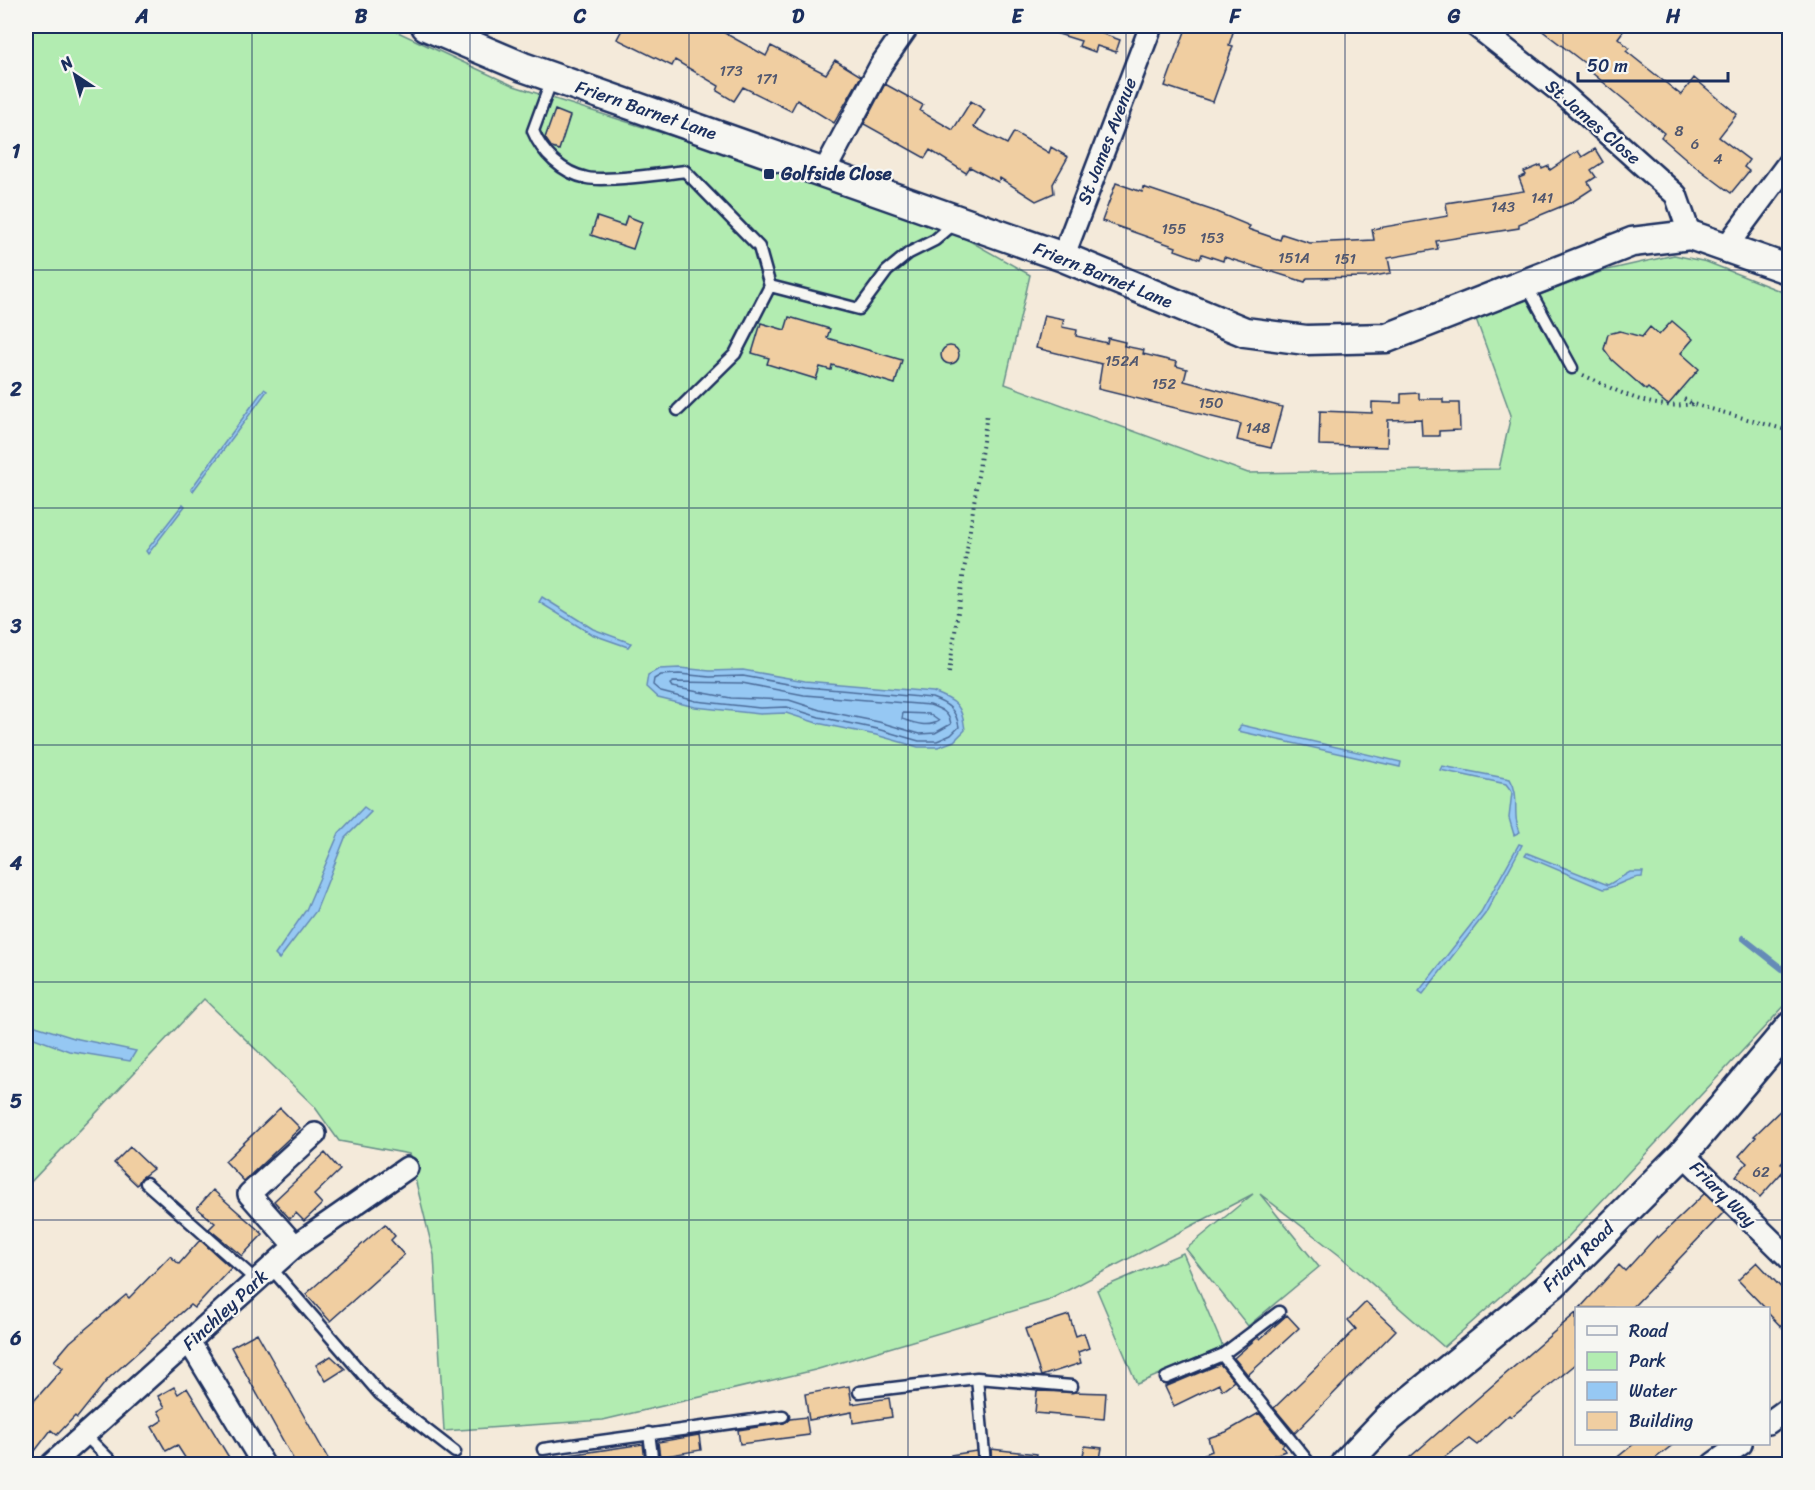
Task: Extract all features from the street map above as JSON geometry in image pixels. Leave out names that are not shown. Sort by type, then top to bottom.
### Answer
[{"type":"main road","name":"Friern Barnet Lane","points":[[426,26],[552,78],[1063,257],[1245,332],[1306,340],[1387,338],[1632,242],[1690,235],[1790,270]]},
{"type":"main road","name":"Friary Road","points":[[1345,1464],[1389,1418],[1553,1284],[1683,1154],[1790,1027]]},
{"type":"street","points":[[824,172],[881,65],[909,26]]},
{"type":"street","name":"St James Avenue","points":[[1063,257],[1151,26]]},
{"type":"street","name":"St James Close","points":[[1476,26],[1563,94],[1676,195],[1690,235]]},
{"type":"street","points":[[1726,247],[1790,161]]},
{"type":"street","points":[[295,1246],[249,1194],[315,1134]]},
{"type":"street","name":"Friary Way","points":[[1683,1154],[1790,1259]]},
{"type":"street","name":"Finchley Park","points":[[52,1464],[190,1343],[295,1246],[407,1168]]},
{"type":"street","points":[[190,1343],[263,1464]]},
{"type":"street","points":[[1770,1422],[1790,1407]]},
{"type":"street","points":[[1713,1464],[1738,1445]]},
{"type":"lane","points":[[552,78],[533,131],[541,150],[558,164],[586,178],[685,171],[759,247],[770,286],[735,354],[678,410]]},
{"type":"lane","points":[[770,286],[859,309],[887,271],[909,253],[935,240],[958,220]]},
{"type":"lane","points":[[1526,284],[1572,368]]},
{"type":"lane","points":[[146,1183],[264,1275],[380,1394],[455,1452]]},
{"type":"lane","points":[[1166,1378],[1222,1355],[1279,1311]]},
{"type":"lane","points":[[1222,1355],[1310,1464]]},
{"type":"lane","points":[[859,1392],[977,1378],[1072,1386]]},
{"type":"lane","points":[[977,1378],[985,1464]]},
{"type":"lane","points":[[543,1449],[783,1416]]},
{"type":"lane","points":[[649,1433],[653,1464]]},
{"type":"lane","points":[[85,1435],[114,1464]]},
{"type":"path","points":[[1572,368],[1651,404],[1668,408],[1692,404]]},
{"type":"path","points":[[1684,399],[1692,404],[1790,431]]},
{"type":"path","points":[[949,673],[987,414]]},
{"type":"green space","points":[[26,26],[385,26],[514,86],[929,218],[1030,275],[1005,384],[1248,473],[1499,469],[1511,415],[1476,319],[1603,271],[1674,255],[1707,262],[1780,291],[1789,299],[1789,1001],[1566,1239],[1444,1347],[1339,1255],[1260,1194],[1319,1267],[1248,1326],[1186,1249],[1253,1194],[1047,1301],[815,1370],[603,1420],[444,1431],[434,1255],[409,1154],[339,1141],[314,1106],[204,999],[26,1187]]},
{"type":"green space","points":[[1183,1253],[1223,1347],[1137,1384],[1097,1290]]},
{"type":"water","points":[[264,389],[267,391],[193,491],[191,489]]},
{"type":"water","points":[[183,504],[185,506],[148,554],[146,551]]},
{"type":"water","points":[[542,597],[593,629],[631,643],[628,647],[591,634],[539,602]]},
{"type":"water","points":[[680,668],[710,671],[743,670],[805,681],[933,692],[948,698],[957,705],[965,730],[954,741],[938,747],[918,747],[876,735],[817,723],[786,713],[760,714],[695,707],[658,698],[646,687],[648,675],[659,669]]},
{"type":"water","points":[[1241,725],[1401,762],[1400,767],[1238,731]]},
{"type":"water","points":[[1442,766],[1510,779],[1515,792],[1516,819],[1520,832],[1514,835],[1509,818],[1512,792],[1506,784],[1440,770]]},
{"type":"water","points":[[364,807],[371,812],[345,838],[316,911],[279,959],[275,955],[306,910],[339,833]]},
{"type":"water","points":[[1519,844],[1522,845],[1485,914],[1423,994],[1419,991],[1481,912]]},
{"type":"water","points":[[1527,853],[1608,885],[1630,872],[1643,872],[1642,877],[1603,889],[1525,856]]},
{"type":"water","points":[[26,1023],[74,1038],[136,1051],[130,1061],[69,1051],[26,1035]]},
{"type":"building","points":[[624,26],[692,26],[706,33],[712,26],[766,56],[771,46],[826,74],[835,60],[861,76],[834,123],[797,100],[791,111],[743,87],[734,101],[717,91],[719,86],[675,60],[672,66],[617,39]]},
{"type":"building","points":[[1043,26],[1081,26],[1120,40],[1116,52],[1097,46],[1095,52],[1079,46],[1081,41],[1042,29]]},
{"type":"building","points":[[1187,26],[1235,26],[1229,45],[1233,46],[1213,102],[1165,86]]},
{"type":"building","points":[[1536,26],[1627,26],[1618,38],[1629,48],[1626,51],[1681,95],[1694,78],[1737,114],[1719,137],[1749,160],[1744,167],[1749,171],[1731,193],[1661,137],[1664,133],[1585,67],[1587,65]]},
{"type":"building","points":[[885,84],[923,105],[920,111],[953,130],[971,101],[985,110],[974,127],[1007,144],[1014,132],[1049,153],[1051,147],[1068,157],[1053,184],[1054,193],[1036,201],[1000,178],[998,182],[970,167],[966,173],[930,150],[925,158],[864,124]]},
{"type":"building","points":[[555,110],[570,116],[559,150],[552,148],[545,138]]},
{"type":"building","points":[[1595,149],[1603,162],[1591,170],[1596,177],[1588,182],[1592,189],[1572,202],[1519,224],[1519,228],[1436,241],[1438,249],[1388,258],[1391,273],[1369,277],[1307,278],[1305,282],[1224,257],[1223,261],[1202,254],[1200,259],[1175,250],[1176,247],[1102,221],[1116,183],[1142,192],[1143,187],[1214,211],[1250,226],[1248,229],[1280,240],[1282,234],[1310,243],[1374,240],[1372,229],[1448,216],[1446,203],[1524,191],[1519,178],[1526,175],[1524,172],[1541,165],[1542,169],[1549,166],[1550,170],[1578,151],[1582,157]]},
{"type":"building","points":[[627,216],[642,222],[633,249],[591,235],[597,217],[624,226]]},
{"type":"building","points":[[1044,315],[1064,319],[1062,327],[1077,330],[1076,336],[1107,343],[1108,338],[1125,342],[1124,346],[1144,350],[1143,354],[1177,362],[1176,366],[1187,369],[1184,381],[1282,407],[1271,448],[1237,440],[1241,424],[1098,389],[1102,364],[1036,348]]},
{"type":"building","points":[[789,317],[830,329],[827,338],[902,360],[895,384],[832,365],[831,370],[820,367],[816,379],[767,364],[769,358],[752,353],[761,323],[785,330]]},
{"type":"building","points":[[1672,321],[1693,339],[1681,353],[1699,369],[1668,405],[1648,388],[1646,390],[1612,360],[1604,349],[1608,334],[1620,331],[1642,337],[1650,327],[1659,335]]},
{"type":"building","points":[[946,346],[954,346],[959,351],[957,362],[946,364],[941,359],[941,351]]},
{"type":"building","points":[[1419,393],[1419,399],[1443,399],[1443,403],[1459,403],[1460,430],[1439,431],[1439,436],[1422,436],[1421,419],[1388,420],[1387,447],[1319,445],[1320,411],[1372,413],[1372,402],[1401,403],[1401,394]]},
{"type":"building","points":[[1790,1101],[1790,1153],[1781,1163],[1786,1168],[1760,1197],[1736,1176],[1747,1163],[1739,1156],[1756,1137],[1754,1136]]},
{"type":"building","points":[[280,1108],[300,1128],[244,1181],[225,1161]]},
{"type":"building","points":[[130,1147],[153,1169],[141,1178],[137,1185],[114,1163]]},
{"type":"building","points":[[325,1153],[340,1170],[314,1195],[322,1204],[304,1221],[296,1213],[290,1219],[274,1201]]},
{"type":"building","points":[[213,1190],[263,1234],[242,1256],[209,1229],[215,1223],[197,1208]]},
{"type":"building","points":[[1705,1193],[1724,1212],[1633,1307],[1581,1307],[1619,1265],[1625,1271],[1657,1236],[1658,1238]]},
{"type":"building","points":[[385,1224],[395,1236],[391,1240],[404,1255],[330,1321],[306,1294]]},
{"type":"building","points":[[200,1240],[231,1268],[194,1308],[190,1305],[108,1379],[77,1418],[75,1416],[57,1435],[51,1430],[35,1451],[26,1444],[26,1410],[63,1368],[54,1361],[70,1342],[126,1295],[129,1298],[170,1256],[179,1264]]},
{"type":"building","points":[[1757,1262],[1790,1297],[1790,1336],[1770,1315],[1770,1307],[1764,1307],[1738,1280]]},
{"type":"building","points":[[1366,1302],[1396,1330],[1295,1433],[1274,1408],[1356,1329],[1348,1320]]},
{"type":"building","points":[[1575,1314],[1575,1365],[1511,1417],[1509,1415],[1477,1445],[1469,1439],[1435,1464],[1402,1464]]},
{"type":"building","points":[[1069,1315],[1076,1336],[1084,1333],[1089,1348],[1078,1352],[1081,1363],[1041,1376],[1025,1329]]},
{"type":"building","points":[[1287,1315],[1299,1328],[1248,1375],[1234,1358]]},
{"type":"building","points":[[257,1333],[331,1464],[296,1464],[231,1347]]},
{"type":"building","points":[[331,1356],[345,1369],[326,1381],[316,1365]]},
{"type":"building","points":[[1220,1364],[1234,1381],[1222,1390],[1219,1384],[1174,1406],[1165,1387]]},
{"type":"building","points":[[849,1386],[852,1404],[889,1398],[892,1417],[853,1423],[852,1412],[809,1420],[805,1394]]},
{"type":"building","points":[[174,1387],[178,1394],[187,1388],[233,1464],[189,1464],[177,1445],[166,1451],[152,1427],[163,1420],[158,1411],[165,1407],[158,1396]]},
{"type":"building","points":[[1037,1391],[1106,1393],[1104,1419],[1035,1413]]},
{"type":"building","points":[[1259,1413],[1284,1444],[1282,1446],[1285,1451],[1251,1464],[1181,1464],[1212,1451],[1208,1438],[1226,1432]]},
{"type":"building","points":[[806,1417],[809,1435],[740,1444],[738,1430]]},
{"type":"building","points":[[699,1435],[701,1450],[660,1457],[658,1442]]},
{"type":"building","points":[[643,1444],[645,1460],[640,1461],[640,1464],[571,1464],[570,1455]]},
{"type":"building","points":[[1633,1445],[1672,1445],[1648,1464],[1609,1464]]},
{"type":"building","points":[[1085,1446],[1102,1448],[1099,1464],[1081,1464]]},
{"type":"building","points":[[991,1449],[1037,1454],[1036,1464],[992,1464]]},
{"type":"building","points":[[976,1451],[978,1464],[951,1464],[951,1455]]},
{"type":"waterway","points":[[1743,938],[1790,975]]},
{"type":"place","name":"Golfside Close","points":[[769,174]]}]
